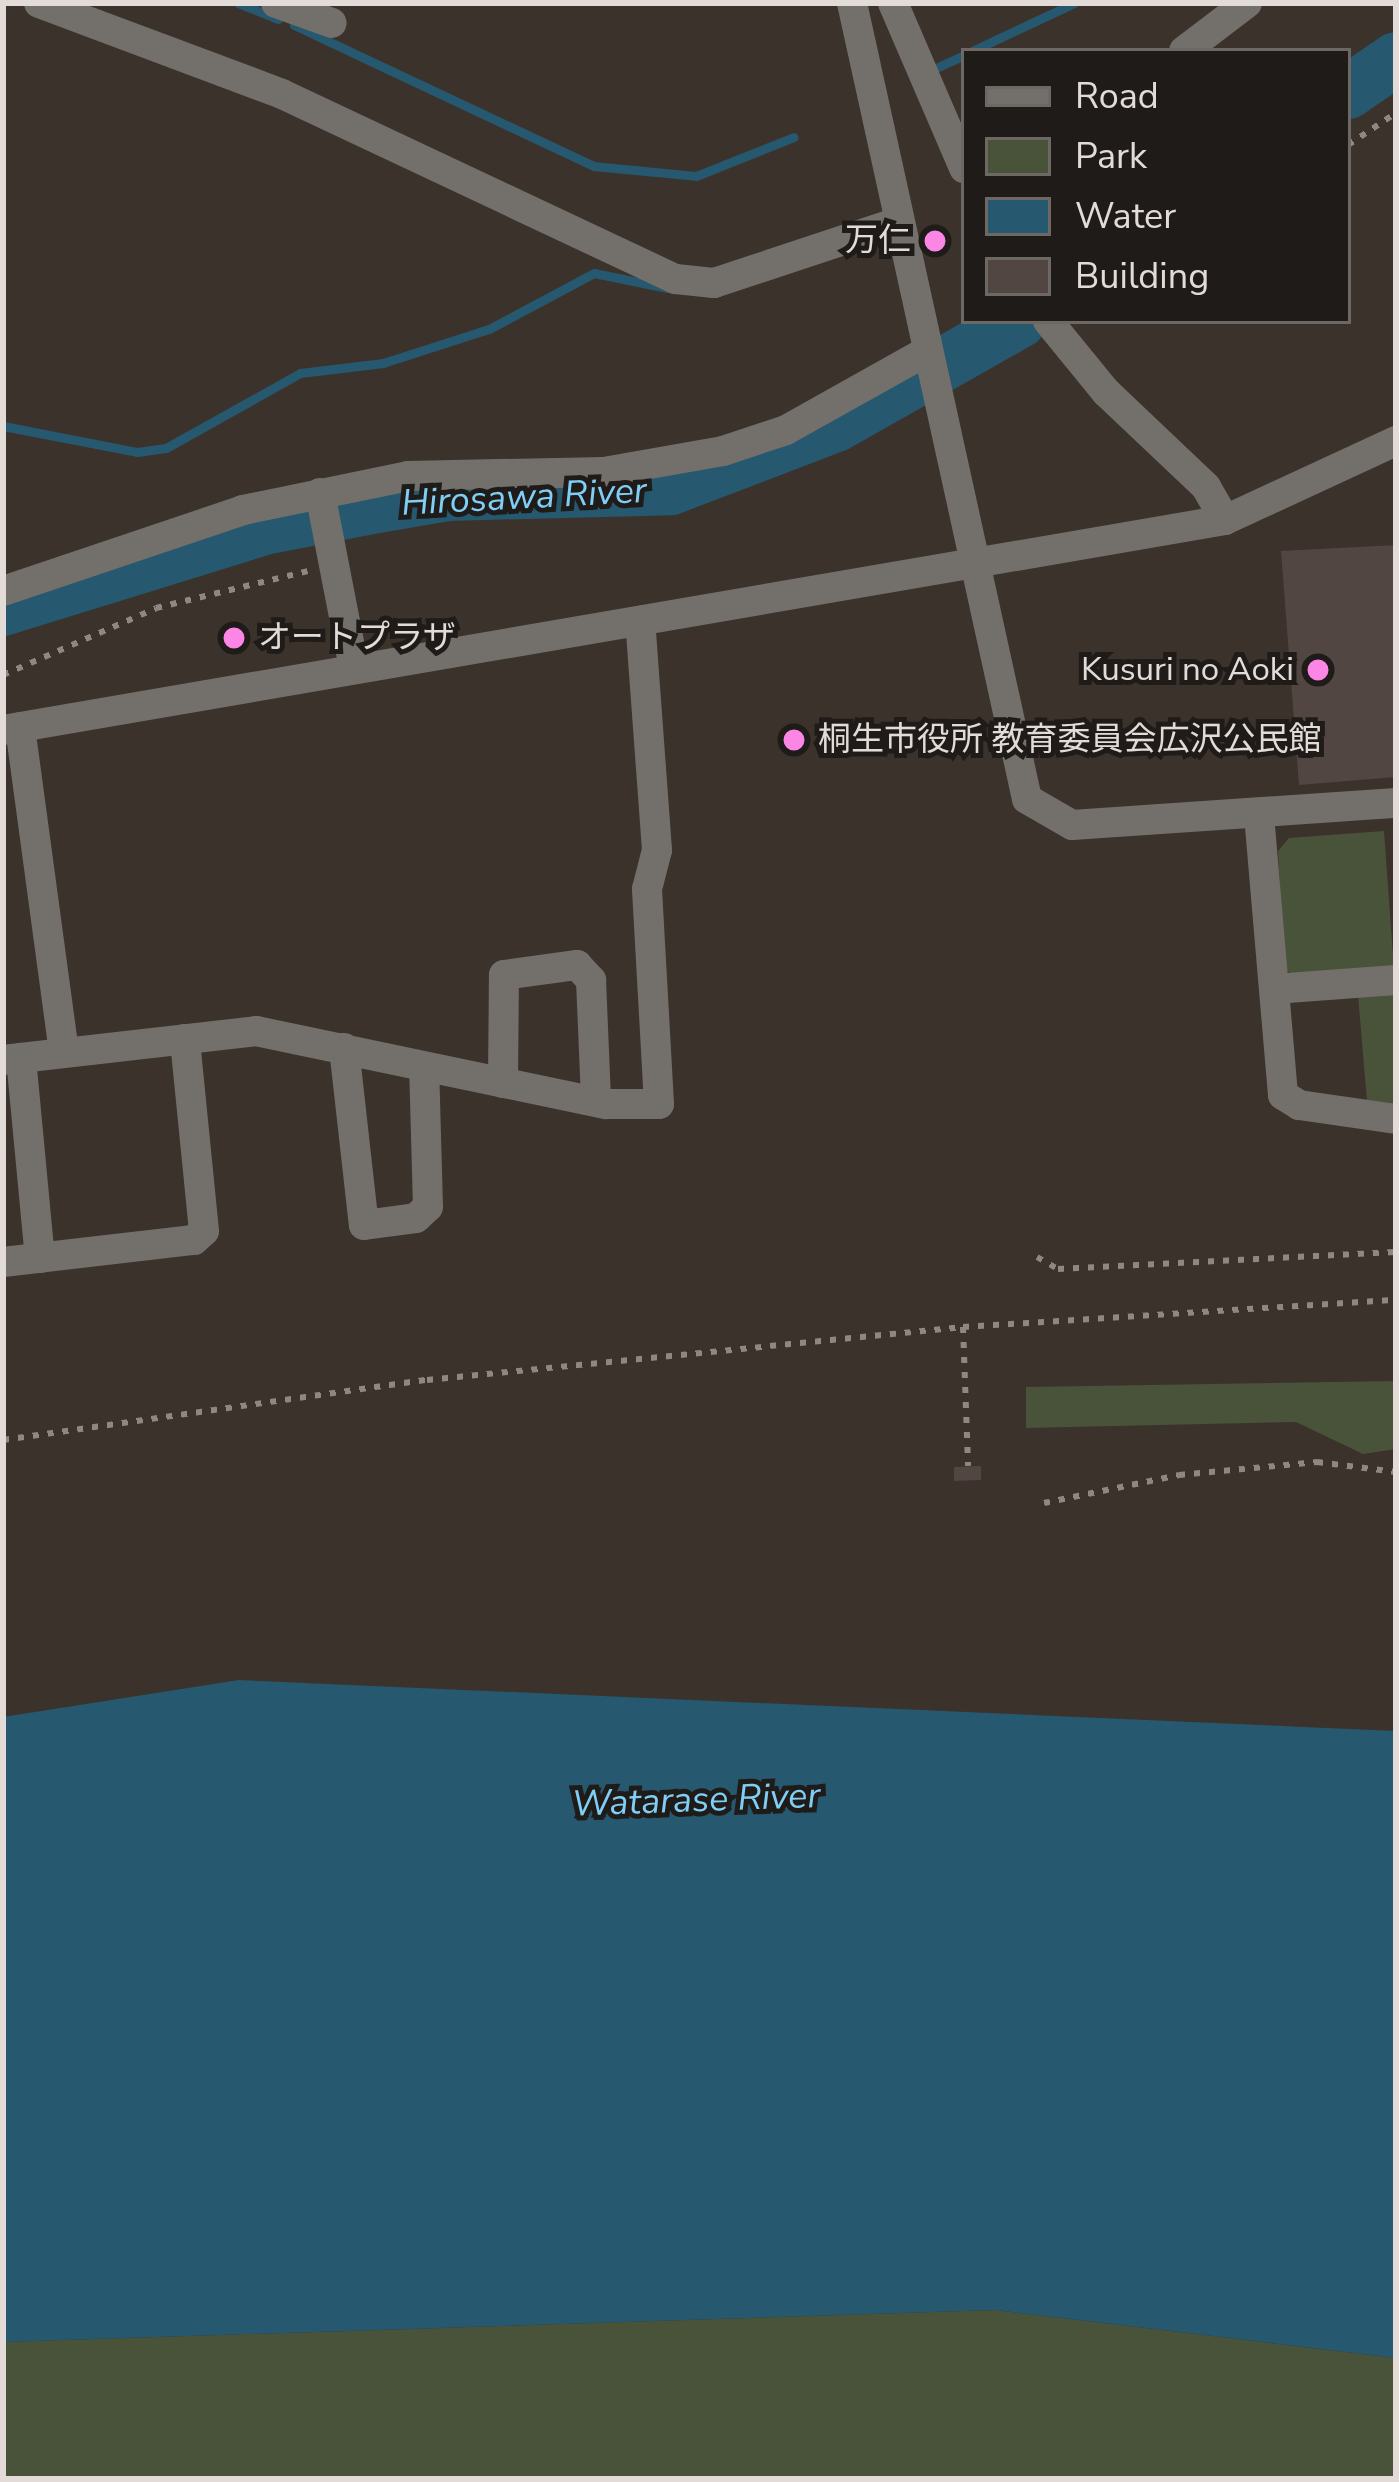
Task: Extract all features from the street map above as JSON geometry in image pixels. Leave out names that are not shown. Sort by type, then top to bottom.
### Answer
[{"type":"street","points":[[39,3],[282,94],[569,226],[608,253],[676,278],[714,283],[898,222]]},
{"type":"street","points":[[276,3],[332,23]]},
{"type":"street","points":[[852,3],[1017,776],[1040,812],[1072,825],[1396,803]]},
{"type":"street","points":[[893,3],[961,160]]},
{"type":"street","points":[[1188,48],[1247,3]]},
{"type":"street","points":[[1052,326],[1206,487],[1225,520]]},
{"type":"street","points":[[3,591],[220,517],[453,470],[604,472],[723,452],[786,430],[925,356]]},
{"type":"street","points":[[64,1053],[12,728],[1225,520],[1396,441]]},
{"type":"street","points":[[321,498],[354,668]]},
{"type":"street","points":[[40,1258],[12,1059],[256,1030],[601,1102],[659,1104],[647,889],[655,862],[640,621]]},
{"type":"street","points":[[1259,815],[1283,1095],[1299,1106],[1396,1119]]},
{"type":"street","points":[[502,1083],[505,975],[578,965],[591,980],[601,1102]]},
{"type":"street","points":[[1274,989],[1396,980]]},
{"type":"street","points":[[3,1262],[194,1240],[204,1232],[184,1039]]},
{"type":"street","points":[[344,1048],[357,1218],[364,1225],[416,1218],[428,1207],[424,1067]]},
{"type":"path","points":[[1351,143],[1396,113]]},
{"type":"path","points":[[3,675],[156,608],[332,554]]},
{"type":"path","points":[[1037,1257],[1058,1269],[1396,1252]]},
{"type":"path","points":[[3,1440],[427,1380],[963,1327],[1396,1300]]},
{"type":"path","points":[[963,1327],[968,1466]]},
{"type":"path","points":[[1044,1503],[1179,1475],[1316,1462],[1396,1472]]},
{"type":"green space","points":[[1384,831],[1394,969],[1299,979],[1284,969],[1278,851],[1289,838]]},
{"type":"green space","points":[[1396,991],[1396,1105],[1367,1101],[1358,995]]},
{"type":"green space","points":[[1396,1381],[1396,1449],[1363,1454],[1296,1422],[1026,1428],[1026,1387]]},
{"type":"green space","points":[[996,2310],[1396,2358],[1396,2479],[3,2479],[3,2342]]},
{"type":"water","name":"Watarase River","points":[[239,1680],[1396,1731],[1396,2358],[996,2310],[3,2342],[3,1717]]},
{"type":"building","points":[[1396,545],[1396,777],[1299,785],[1281,551]]},
{"type":"building","points":[[981,1466],[981,1480],[954,1481],[954,1467]]},
{"type":"waterway","points":[[238,3],[278,19]]},
{"type":"waterway","points":[[978,48],[1074,3]]},
{"type":"waterway","points":[[294,25],[593,166],[696,176],[794,137]]},
{"type":"waterway","points":[[934,69],[961,56]]},
{"type":"waterway","name":"Hirosawa River","points":[[1351,90],[1396,59]]},
{"type":"waterway","points":[[3,426],[137,452],[166,448],[300,373],[383,363],[489,329],[594,273],[667,288]]},
{"type":"waterway","name":"Hirosawa River","points":[[3,609],[264,528],[367,508],[447,494],[671,488],[836,425],[1015,324]]},
{"type":"place","name":"万仁","points":[[935,241]]},
{"type":"place","name":"オートプラザ","points":[[234,638]]},
{"type":"place","name":"Kusuri no Aoki","points":[[1318,670]]},
{"type":"place","name":"桐生市役所 教育委員会広沢公民館","points":[[794,740]]}]
